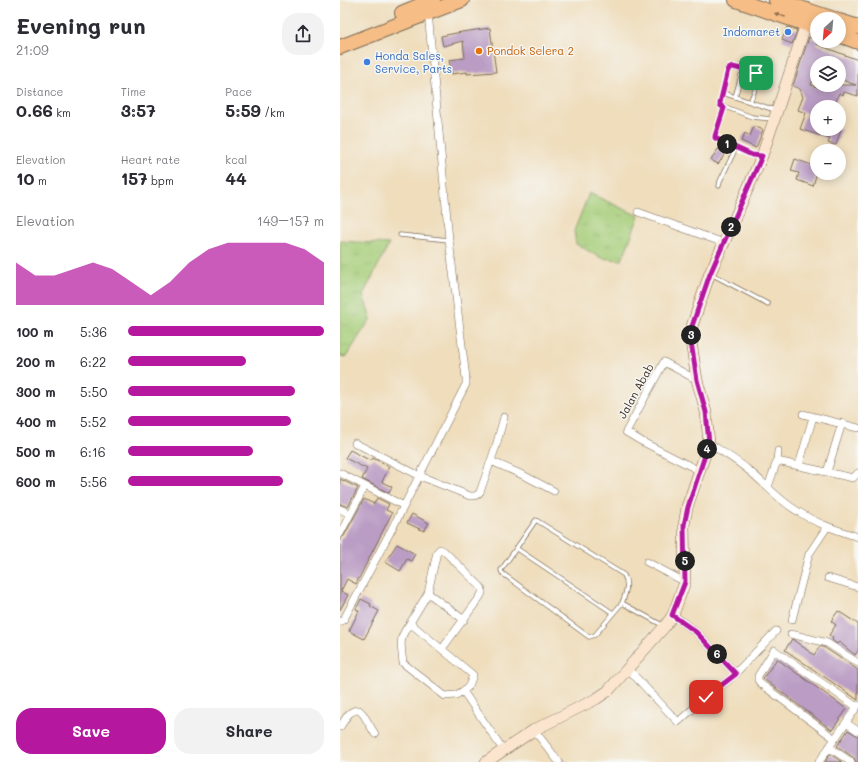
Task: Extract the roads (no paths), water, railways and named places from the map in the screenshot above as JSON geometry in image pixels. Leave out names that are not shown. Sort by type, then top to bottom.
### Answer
[{"type":"highway","points":[[736,0],[810,25]]},
{"type":"highway","points":[[776,0],[813,12]]},
{"type":"highway","points":[[340,37],[429,5],[456,2]]},
{"type":"highway","points":[[340,47],[429,5]]},
{"type":"highway","points":[[846,26],[857,34]]},
{"type":"highway","points":[[846,35],[857,34]]},
{"type":"street","points":[[340,622],[344,619],[420,476],[466,384],[449,240],[429,5]]},
{"type":"street","points":[[486,762],[534,730],[596,699],[608,691],[665,626],[672,615],[685,582],[684,525],[688,507],[709,443],[706,412],[697,380],[691,342],[691,329],[710,274],[762,156],[801,37],[810,28]]},
{"type":"street","points":[[638,212],[724,243]]},
{"type":"street","name":"Jalan Abab","points":[[697,380],[664,362],[626,432],[700,472]]},
{"type":"street","points":[[803,414],[858,428]]},
{"type":"street","points":[[355,443],[420,476],[470,496],[477,496],[480,492],[491,461],[504,417]]},
{"type":"street","points":[[799,465],[813,417]]},
{"type":"street","points":[[827,472],[842,423]]},
{"type":"street","points":[[709,443],[737,461],[768,487],[778,498],[797,512],[827,527],[858,536]]},
{"type":"street","points":[[768,487],[778,461],[778,451]]},
{"type":"street","points":[[491,461],[554,491]]},
{"type":"street","points":[[778,461],[854,478],[858,473]]},
{"type":"street","points":[[340,473],[404,506]]},
{"type":"street","points":[[340,534],[366,486]]},
{"type":"street","points":[[340,509],[350,514]]},
{"type":"street","points":[[792,620],[809,554],[827,527]]},
{"type":"street","points":[[410,623],[473,675],[469,686],[456,695],[445,696],[403,663],[400,641],[404,631],[428,593],[437,552],[440,549],[444,551],[482,588],[480,597],[442,649]]},
{"type":"street","points":[[647,562],[685,582]]},
{"type":"street","points":[[828,578],[858,587]]},
{"type":"street","points":[[428,593],[464,620]]},
{"type":"street","points":[[672,615],[696,632],[736,674]]},
{"type":"street","points":[[628,669],[678,722],[706,697],[736,674],[776,631]]},
{"type":"street","points":[[791,634],[827,643],[858,663]]},
{"type":"street","points":[[819,762],[829,747],[835,739],[846,723],[857,706],[774,650],[758,676],[758,680],[761,684],[835,739]]},
{"type":"street","points":[[463,691],[504,751]]},
{"type":"street","points":[[340,727],[350,712],[354,709],[359,710],[363,714],[375,734]]},
{"type":"street","points":[[846,723],[858,731]]},
{"type":"street","points":[[534,730],[559,762]]},
{"type":"street","points":[[829,747],[851,762]]},
{"type":"lane","points":[[750,102],[759,76],[756,73],[743,69],[733,67],[729,68],[720,105],[724,108],[752,117],[767,117],[776,115]]},
{"type":"lane","points":[[735,97],[743,69]]},
{"type":"lane","points":[[723,93],[750,102],[776,115]]},
{"type":"lane","points":[[724,108],[715,138],[752,155],[762,156]]},
{"type":"lane","points":[[719,186],[736,148]]},
{"type":"lane","points":[[400,235],[449,240]]},
{"type":"lane","points":[[710,274],[768,304]]},
{"type":"lane","points":[[536,520],[624,575],[627,580],[626,592],[622,602],[595,635],[592,637],[588,636],[502,574],[501,570],[536,520]]},
{"type":"lane","points":[[516,548],[613,613]]},
{"type":"lane","points":[[622,602],[665,626]]},
{"type":"place","name":"Indomaret","points":[[788,32]]},
{"type":"place","name":"Pondok Selera 2","points":[[479,51]]},
{"type":"place","name":"Honda Sales, Service, Parts","points":[[367,62]]}]
